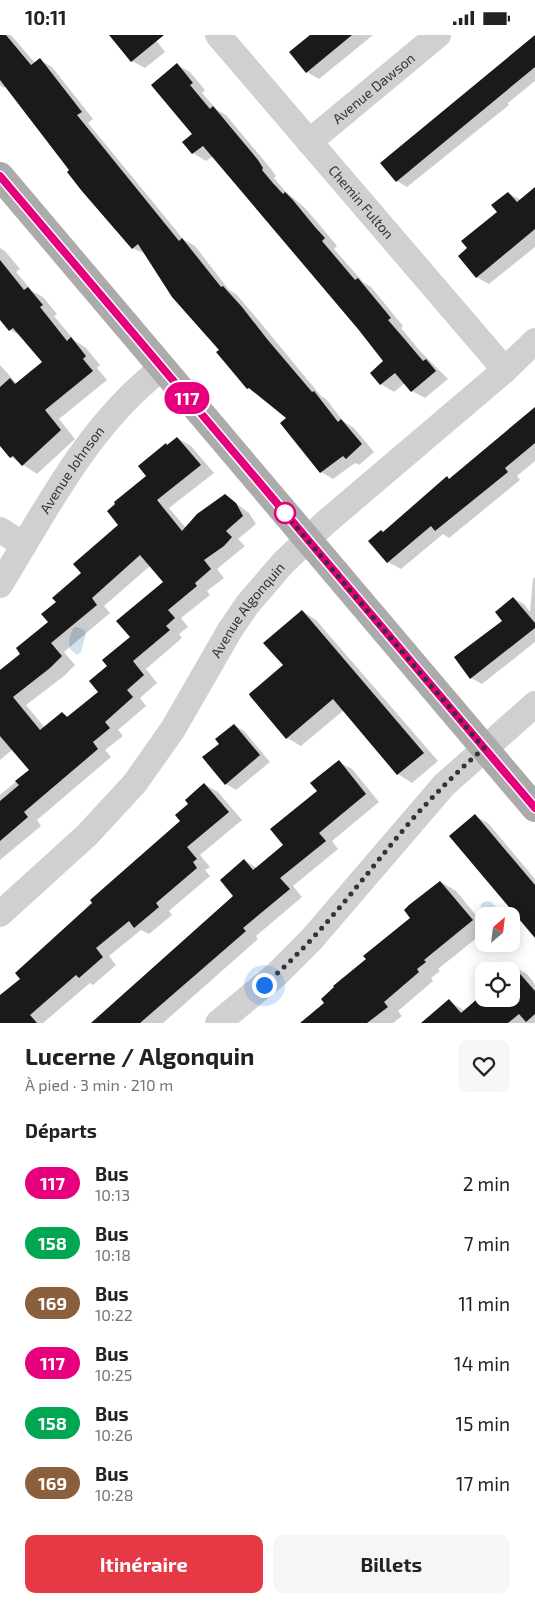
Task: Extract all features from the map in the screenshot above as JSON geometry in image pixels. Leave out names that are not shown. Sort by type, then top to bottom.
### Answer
[{"type":"main road","points":[[0,176],[535,808]]},
{"type":"street","name":"Chemin Fulton","points":[[218,35],[505,370]]},
{"type":"street","name":"Avenue Dawson","points":[[309,141],[438,35]]},
{"type":"street","name":"Avenue Algonquin","points":[[0,914],[87,835],[135,783],[173,729],[214,655],[247,605],[283,563],[307,539],[505,370],[535,341]]},
{"type":"street","name":"Avenue Johnson","points":[[0,585],[74,464],[97,432],[135,390],[162,368]]},
{"type":"street","points":[[0,530],[24,545]]},
{"type":"street","points":[[218,1023],[277,974],[317,935],[444,785],[535,703]]},
{"type":"water","points":[[73,628],[83,629],[86,634],[81,652],[77,655],[70,649],[69,640]]},
{"type":"water","points":[[486,901],[491,902],[496,907],[480,907],[481,904]]},
{"type":"building","points":[[0,35],[6,35],[31,65],[40,58],[82,112],[77,115],[179,241],[182,238],[221,287],[223,286],[242,307],[338,422],[341,419],[362,444],[346,459],[343,456],[320,473],[280,423],[286,418],[249,388],[247,389],[216,352],[219,350],[172,297],[138,244],[132,249],[81,190],[67,172],[69,170],[0,80]]},
{"type":"building","points":[[109,35],[164,35],[131,62]]},
{"type":"building","points":[[310,35],[352,35],[306,73],[289,52]]},
{"type":"building","points":[[535,35],[535,67],[396,182],[380,163]]},
{"type":"building","points":[[177,63],[193,83],[190,85],[210,109],[213,106],[258,160],[263,168],[262,170],[272,182],[283,194],[285,192],[292,199],[325,238],[322,241],[355,280],[358,278],[391,318],[388,320],[423,361],[426,359],[436,371],[411,392],[395,373],[380,385],[370,373],[383,361],[358,329],[203,146],[192,154],[182,142],[192,134],[151,85]]},
{"type":"building","points":[[535,187],[535,229],[476,278],[458,256],[467,248],[461,241],[497,212],[491,205],[508,192],[517,202]]},
{"type":"building","points":[[0,260],[24,290],[28,287],[43,305],[40,307],[67,341],[71,337],[86,356],[83,359],[93,371],[45,410],[61,430],[22,466],[13,456],[10,458],[0,446],[0,387],[10,378],[15,384],[42,362],[13,328],[9,331],[0,320]]},
{"type":"building","points":[[535,407],[535,443],[505,468],[508,472],[435,531],[431,526],[387,563],[368,541],[381,530],[383,532],[447,476],[449,479]]},
{"type":"building","points":[[177,437],[201,465],[157,500],[182,531],[197,514],[225,494],[236,503],[243,516],[226,531],[232,537],[224,546],[204,560],[211,569],[195,583],[197,586],[168,610],[175,618],[166,626],[170,630],[133,661],[144,675],[127,690],[133,697],[105,722],[110,728],[93,742],[98,749],[24,812],[28,817],[0,841],[0,801],[19,785],[15,781],[29,770],[0,736],[0,670],[20,654],[16,648],[48,622],[41,614],[56,602],[52,598],[81,573],[73,564],[118,525],[107,511],[115,504],[114,502],[146,476],[138,466],[166,443],[167,445]],"holes":[[[140,555],[163,582],[116,621],[130,637],[102,660],[107,666],[89,681],[98,692],[67,717],[62,712],[40,730],[13,697],[50,668],[62,656],[51,643],[97,605],[92,598]]]},
{"type":"building","points":[[513,597],[535,623],[535,628],[470,679],[454,657],[502,621],[495,612]]},
{"type":"building","points":[[302,610],[424,753],[397,775],[333,699],[286,739],[250,696],[249,694],[283,665],[263,643]]},
{"type":"building","points":[[234,724],[260,755],[225,785],[202,757],[219,744],[215,739]]},
{"type":"building","points":[[339,760],[366,794],[319,833],[326,841],[280,878],[290,889],[243,928],[246,931],[140,1023],[91,1023],[233,896],[220,880],[244,859],[253,870],[283,845],[270,829],[317,791],[310,783]]},
{"type":"building","points":[[204,783],[229,812],[187,847],[197,859],[193,862],[197,868],[156,903],[159,907],[134,928],[129,921],[96,948],[103,957],[79,978],[76,975],[30,1015],[37,1023],[0,1023],[0,995],[20,979],[15,973],[92,903],[90,900],[180,821],[175,815],[188,804],[185,800]]},
{"type":"building","points":[[475,814],[535,885],[535,938],[520,920],[520,907],[509,907],[449,836]]},
{"type":"building","points":[[440,881],[473,920],[424,960],[426,962],[417,969],[419,972],[384,1002],[388,1007],[367,1023],[300,1023],[324,1003],[321,999],[333,986],[366,959],[363,956],[410,918],[404,910]]},
{"type":"building","points":[[520,974],[535,991],[535,1014],[526,1022],[519,1014],[508,1023],[421,1023],[449,999],[461,1013],[475,1001],[475,1007],[520,1007]]},
{"type":"bus line","name":"117","points":[[0,176],[535,808]]},
{"type":"route","points":[[264,985],[322,929],[346,903],[415,817],[444,785],[484,748],[282,510],[285,513]]}]
